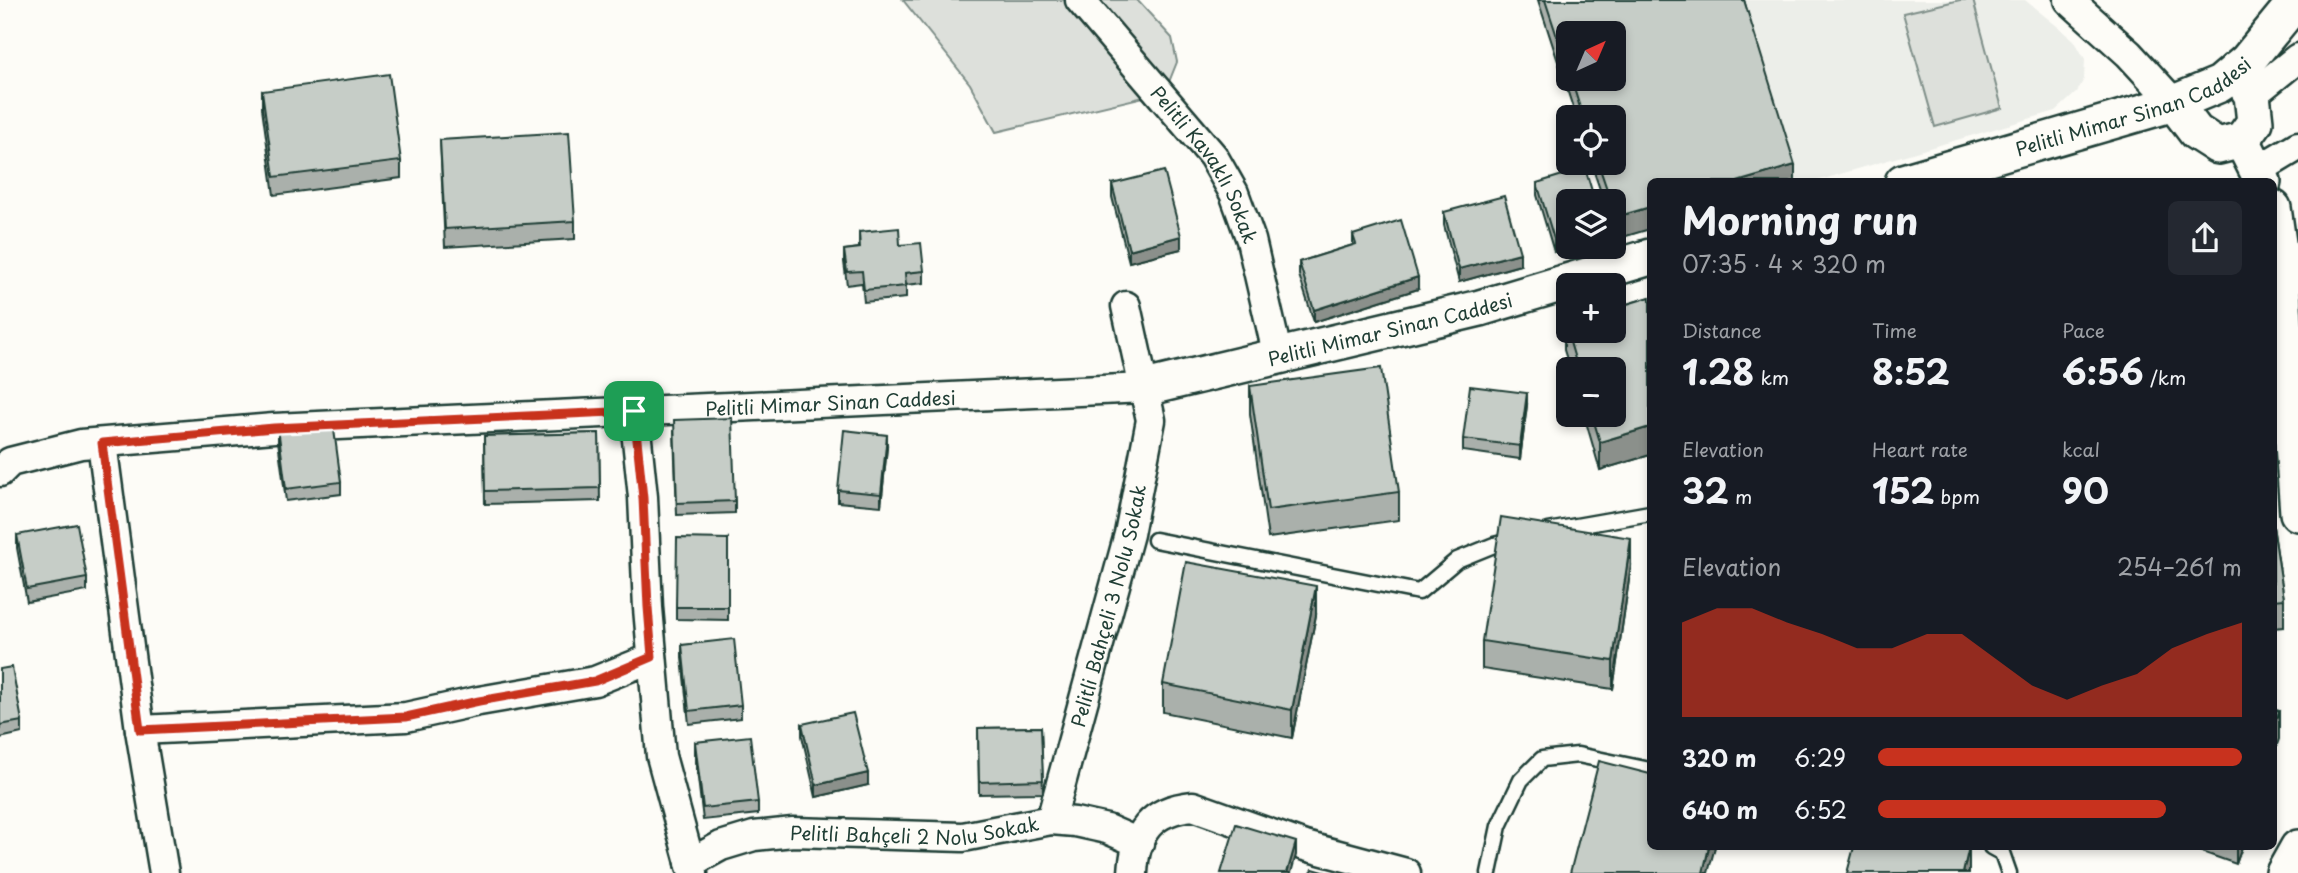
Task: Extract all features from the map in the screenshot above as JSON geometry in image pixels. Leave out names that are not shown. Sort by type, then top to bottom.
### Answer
[{"type":"street","name":"Pelitli Kavaklı Sokak","points":[[1080,0],[1213,156],[1234,193],[1251,240],[1278,356]]},
{"type":"street","points":[[2068,0],[2129,54],[2174,103],[2196,132],[2218,146],[2254,164],[2298,146]]},
{"type":"street","name":"Pelitli Mimar Sinan Caddesi","points":[[1918,178],[2174,103],[2220,84],[2244,83],[2247,61],[2297,0]]},
{"type":"street","points":[[2254,164],[2255,122],[2244,83],[2298,58]]},
{"type":"street","points":[[2277,236],[2284,468],[2298,513]]},
{"type":"street","name":"Pelitli Mimar Sinan Caddesi","points":[[0,472],[10,461],[82,444],[274,428],[1145,388],[1480,308],[1647,258]]},
{"type":"street","name":"Pelitli Bahçeli 3 Nolu Sokak","points":[[1051,820],[1129,534],[1151,420],[1126,306]]},
{"type":"street","points":[[634,411],[643,498],[648,607],[661,756],[692,868]]},
{"type":"street","points":[[102,443],[140,730],[164,873]]},
{"type":"street","points":[[140,730],[406,717],[595,681],[652,657]]},
{"type":"street","points":[[1133,873],[1144,829],[1157,815],[1177,807],[1193,806],[1305,846],[1406,873]]},
{"type":"street","name":"Pelitli Bahçeli 2 Nolu Sokak","points":[[692,868],[721,846],[754,836],[793,832],[963,837],[1051,820],[1107,829],[1139,843]]},
{"type":"street","points":[[2284,873],[2298,848]]},
{"type":"lane","points":[[1155,541],[1419,592],[1457,560],[1494,545],[1560,528],[1647,514]]},
{"type":"lane","points":[[1489,873],[1499,826],[1521,780],[1542,758],[1578,755],[1647,769]]},
{"type":"lane","points":[[1996,850],[2001,853],[2009,873]]},
{"type":"shaded area","points":[[903,0],[1137,0],[1172,38],[1177,62],[1165,92],[996,132],[970,84]]},
{"type":"shaded area","points":[[1538,0],[2025,0],[2074,40],[2085,59],[2084,79],[2077,92],[2056,111],[1827,178],[1647,178],[1647,230],[1626,236],[1626,189],[1600,189],[1595,175],[1626,175],[1626,105],[1572,105],[1568,91],[1626,91],[1626,21],[1556,21],[1556,55]]},
{"type":"shaded area","points":[[1960,0],[1973,0],[2002,108],[1935,127],[1903,13]]},
{"type":"building","points":[[1545,0],[1744,0],[1795,165],[1751,178],[1647,178],[1647,208],[1626,214],[1626,189],[1607,189],[1602,175],[1626,175],[1626,105],[1579,105],[1575,91],[1626,91],[1626,21],[1556,21],[1556,33]]},
{"type":"building","points":[[389,74],[401,161],[274,177],[262,91]]},
{"type":"building","points":[[569,132],[575,221],[445,229],[440,140]]},
{"type":"building","points":[[1164,171],[1181,236],[1129,250],[1112,184]]},
{"type":"building","points":[[1563,175],[1587,175],[1591,189],[1556,189],[1556,238],[1554,239],[1537,183]]},
{"type":"building","points":[[1504,196],[1520,253],[1459,269],[1444,212]]},
{"type":"building","points":[[1401,220],[1418,277],[1314,310],[1299,262],[1356,244],[1353,235]]},
{"type":"building","points":[[899,228],[900,245],[921,243],[924,271],[905,273],[906,286],[864,290],[862,271],[847,272],[844,250],[860,248],[859,232]]},
{"type":"building","points":[[1647,298],[1647,428],[1600,442],[1596,427],[1626,427],[1626,357],[1574,357],[1570,343],[1626,343],[1626,304]]},
{"type":"building","points":[[1381,368],[1399,492],[1268,510],[1250,386]]},
{"type":"building","points":[[1470,386],[1527,393],[1520,446],[1463,439]]},
{"type":"building","points":[[732,418],[735,501],[677,503],[674,420]]},
{"type":"building","points":[[333,422],[341,482],[286,489],[278,428]]},
{"type":"building","points":[[844,430],[887,435],[881,494],[838,490]]},
{"type":"building","points":[[599,433],[600,488],[485,491],[484,436]]},
{"type":"building","points":[[1501,517],[1631,538],[1613,661],[1482,641]]},
{"type":"building","points":[[77,524],[87,578],[27,589],[17,535]]},
{"type":"building","points":[[677,538],[728,539],[728,607],[676,607]]},
{"type":"building","points":[[2277,553],[2284,599],[2277,600]]},
{"type":"building","points":[[1186,562],[1316,586],[1292,710],[1163,684]]},
{"type":"building","points":[[734,639],[741,705],[689,711],[682,645]]},
{"type":"building","points":[[12,667],[22,721],[0,725],[0,669]]},
{"type":"building","points":[[853,713],[868,773],[816,785],[802,724]]},
{"type":"building","points":[[1041,727],[1043,780],[979,782],[978,728]]},
{"type":"building","points":[[750,736],[758,802],[703,808],[695,742]]},
{"type":"building","points":[[1599,761],[1647,773],[1647,850],[1708,850],[1703,873],[1570,873]]},
{"type":"building","points":[[1236,824],[1296,842],[1287,873],[1221,873]]},
{"type":"building","points":[[1853,850],[1968,850],[1963,873],[1847,873]]},
{"type":"building","points":[[1313,869],[1327,873],[1311,873]]},
{"type":"route","points":[[634,411],[643,498],[652,657],[595,681],[406,717],[140,730],[102,443],[274,428],[634,411]]}]
